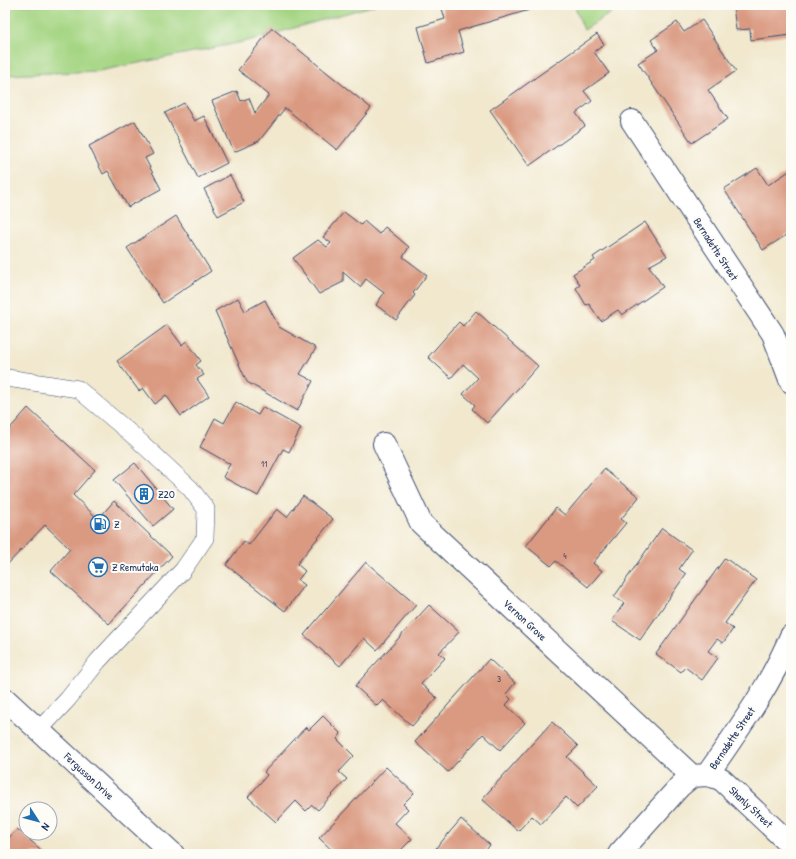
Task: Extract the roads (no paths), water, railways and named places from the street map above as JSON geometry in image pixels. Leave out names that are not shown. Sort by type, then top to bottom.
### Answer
[{"type":"main road","name":"Bernadette Street","points":[[632,121],[773,334],[791,382]]},
{"type":"main road","name":"Vernon Grove","points":[[384,444],[422,523],[700,776]]},
{"type":"main road","name":"Bernadette Street","points":[[619,854],[680,786],[700,776],[763,692],[791,636]]},
{"type":"main road","name":"Fergusson Drive","points":[[5,698],[173,854]]},
{"type":"main road","name":"Shanly Street","points":[[700,776],[715,777],[722,780],[791,845]]},
{"type":"lane","points":[[5,379],[8,378],[78,390],[136,438],[190,488],[206,509],[205,538],[183,570],[98,661],[68,699],[39,730]]},
{"type":"place","name":"Z2O","points":[[144,494]]},
{"type":"place","name":"Z","points":[[100,524]]},
{"type":"place","name":"Z Remutaka","points":[[98,567]]}]
